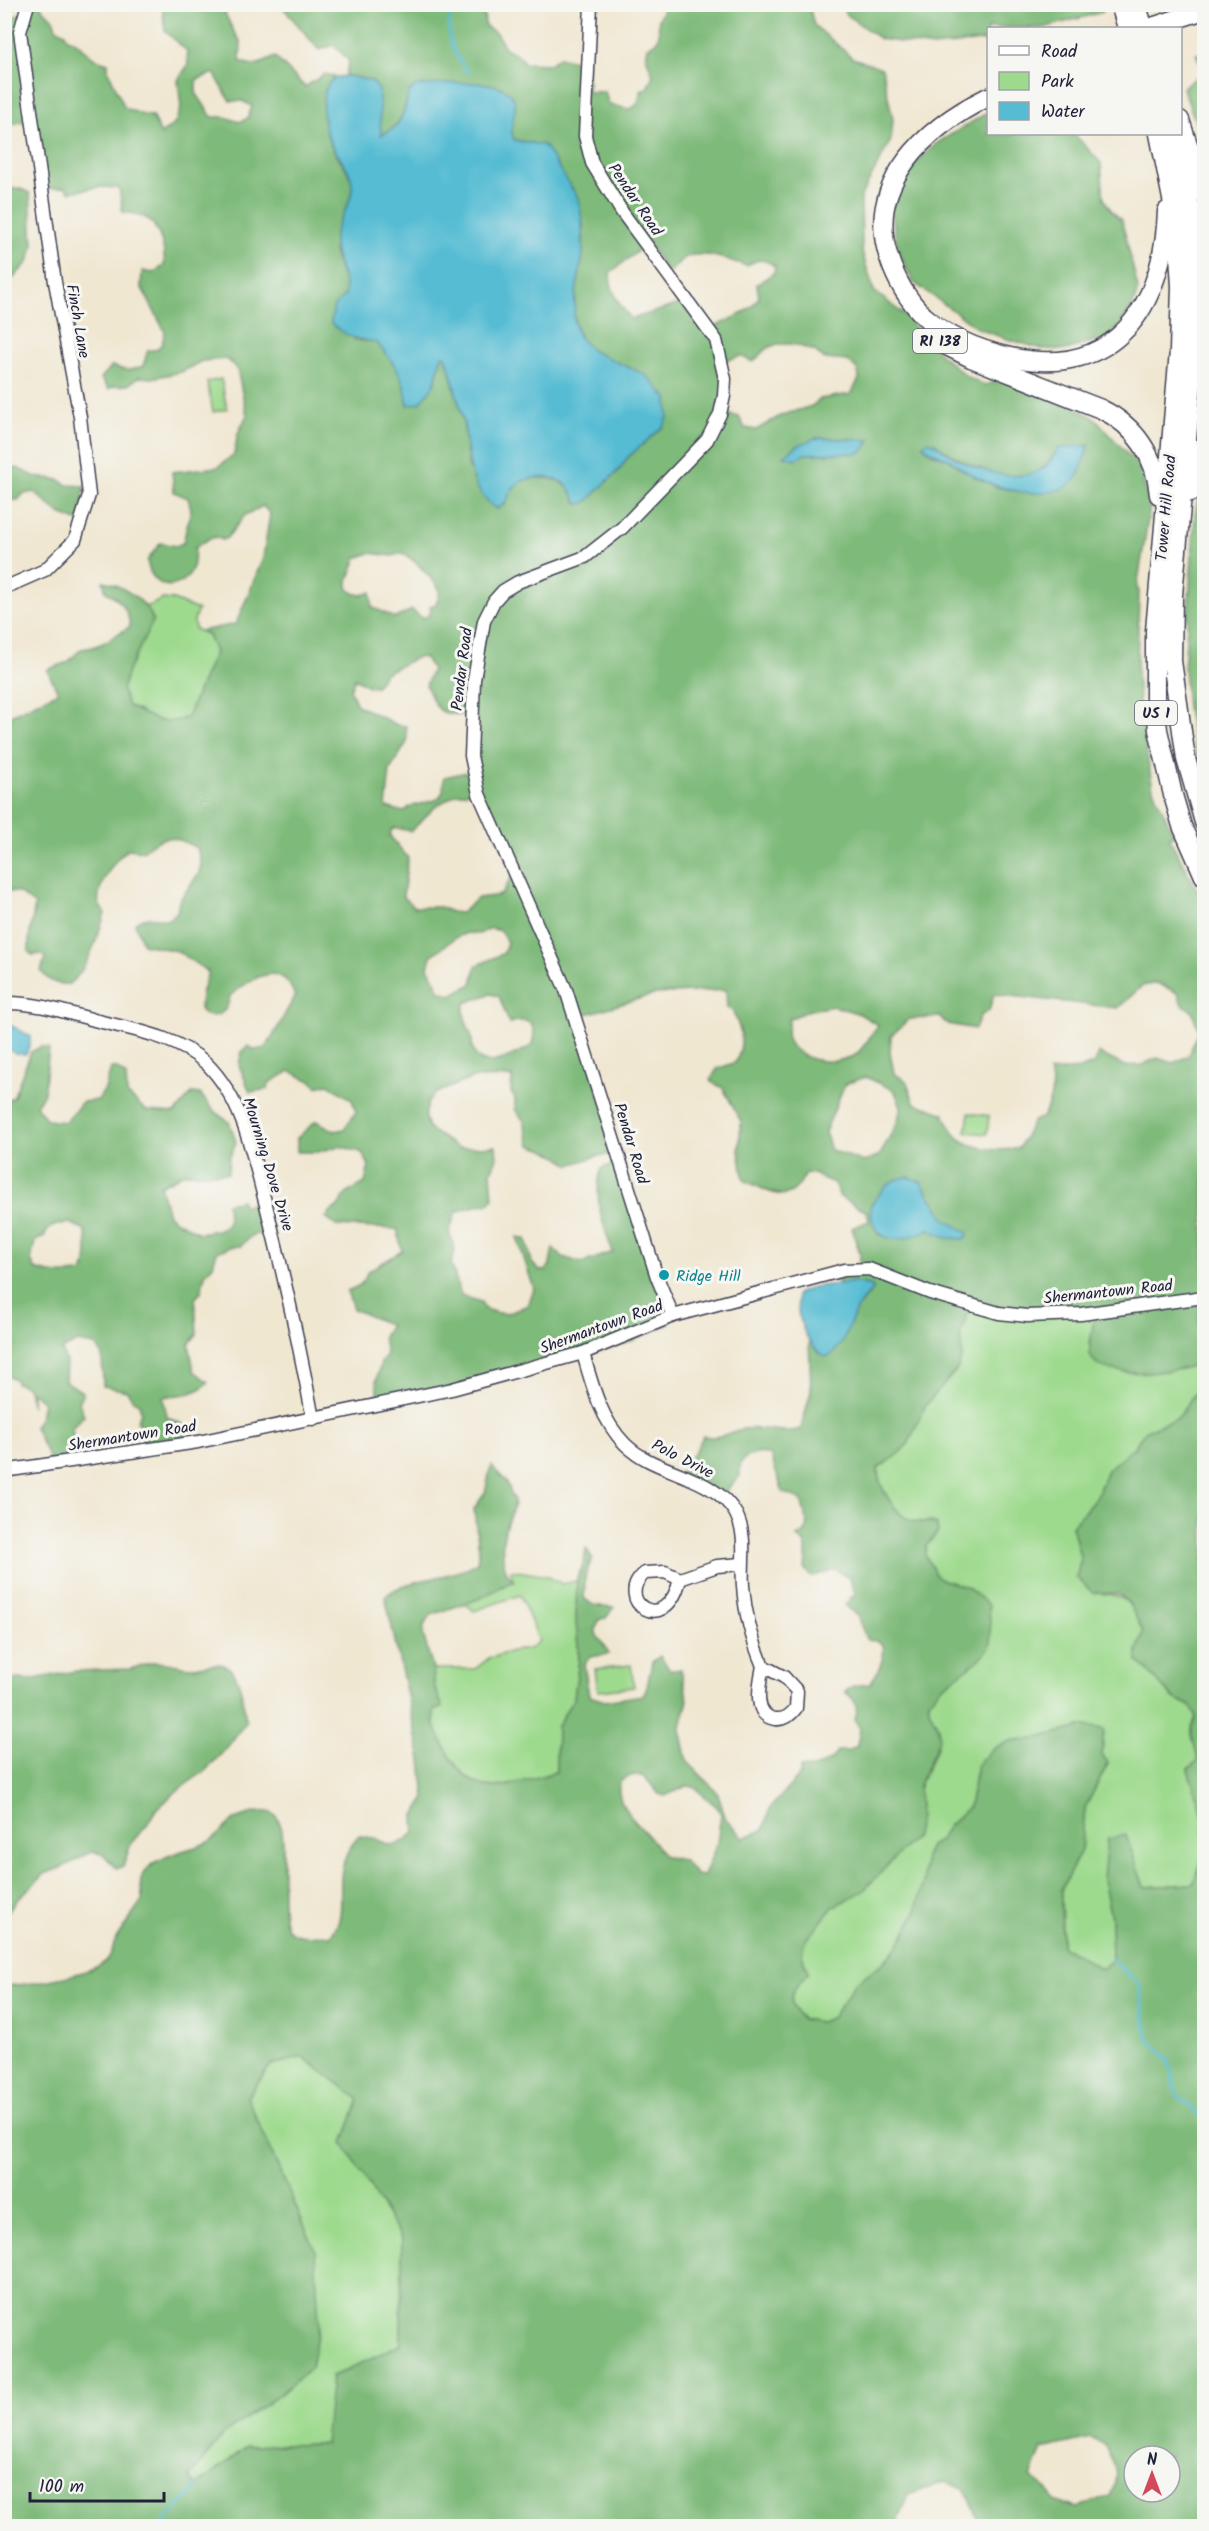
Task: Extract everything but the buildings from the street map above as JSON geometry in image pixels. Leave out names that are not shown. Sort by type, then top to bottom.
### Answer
[{"type":"highway","points":[[1120,4],[1127,27]]},
{"type":"highway","points":[[1136,4],[1144,27]]},
{"type":"highway","points":[[1152,27],[1204,10]]},
{"type":"highway","name":"RI 138","points":[[987,86],[960,100],[928,123],[901,150],[885,173],[878,191],[872,227],[881,270],[907,313],[925,331],[943,344],[971,358],[1101,409],[1133,431],[1147,451],[1156,474],[1170,544]]},
{"type":"highway","points":[[987,98],[946,122],[912,153],[891,184],[883,217],[887,254],[895,275],[906,293],[934,324],[965,342],[999,354],[1046,362],[1085,356],[1115,341],[1137,317],[1155,281],[1165,236],[1169,173]]},
{"type":"highway","points":[[1182,126],[1204,193]]},
{"type":"highway","name":"Tower Hill Road","points":[[1160,135],[1169,173],[1180,254],[1181,308],[1170,544],[1176,694],[1186,759],[1204,822]]},
{"type":"highway","name":"Tower Hill Road","points":[[1176,135],[1191,211],[1197,285],[1192,384],[1154,665],[1158,730],[1164,764],[1179,816],[1204,876]]},
{"type":"highway","points":[[1170,544],[1204,446]]},
{"type":"street","name":"Finch Lane","points":[[16,4],[23,19]]},
{"type":"street","name":"Finch Lane","points":[[4,588],[45,570],[75,540],[89,495],[80,417],[55,282],[20,32],[28,4]]},
{"type":"street","name":"Pendar Road","points":[[591,4],[585,136],[592,163],[622,212],[716,340],[725,379],[724,396],[720,414],[707,440],[622,528],[585,557],[518,582],[503,591],[494,601],[484,621],[474,680],[471,756],[479,794],[566,990],[650,1255],[673,1316]]},
{"type":"street","name":"Mourning Dove Drive","points":[[4,1004],[48,1008],[166,1040],[193,1053],[223,1083],[237,1108],[254,1160],[284,1275],[313,1419]]},
{"type":"street","name":"Shermantown Road","points":[[4,1471],[198,1442],[452,1389],[584,1353],[673,1316],[844,1270],[869,1269],[930,1293],[999,1313],[1027,1316],[1081,1314],[1204,1297]]},
{"type":"street","name":"Polo Drive","points":[[584,1353],[601,1407],[625,1445],[649,1461],[719,1495],[732,1508],[744,1536],[742,1564],[747,1623],[763,1666]]},
{"type":"street","points":[[680,1579],[717,1566],[742,1564]]},
{"type":"green space","points":[[29,5],[39,5],[53,19],[56,28],[65,33],[68,39],[75,41],[93,58],[108,63],[108,71],[125,108],[152,116],[161,134],[175,123],[181,108],[178,80],[188,65],[187,51],[165,31],[162,5],[221,5],[241,42],[240,61],[258,64],[275,57],[305,87],[324,74],[345,76],[349,61],[334,45],[319,50],[281,5],[484,5],[485,26],[496,33],[506,49],[519,55],[524,63],[549,64],[559,57],[587,64],[588,92],[605,92],[609,105],[630,109],[637,105],[641,91],[647,88],[653,75],[646,57],[648,47],[659,37],[658,23],[665,5],[809,5],[814,25],[853,58],[882,68],[893,120],[891,140],[861,196],[862,252],[874,291],[907,317],[930,345],[966,376],[985,385],[1007,378],[1043,392],[1095,418],[1140,468],[1150,507],[1137,588],[1139,591],[1137,673],[1140,715],[1153,789],[1174,835],[1169,838],[1204,902],[1204,1297],[1199,1299],[1199,1354],[1192,1366],[1182,1369],[1153,1372],[1121,1371],[1096,1363],[1090,1355],[1094,1313],[1056,1314],[969,1307],[960,1336],[962,1356],[958,1368],[925,1406],[908,1444],[896,1456],[878,1468],[878,1475],[883,1490],[898,1511],[909,1520],[937,1525],[938,1532],[926,1546],[925,1554],[935,1574],[943,1580],[967,1587],[989,1605],[991,1642],[989,1649],[980,1659],[940,1688],[929,1701],[929,1710],[938,1727],[940,1738],[919,1785],[920,1815],[916,1836],[863,1891],[834,1906],[804,1942],[802,1955],[808,1973],[794,1990],[791,2000],[802,2019],[820,2022],[833,2017],[855,1983],[883,1963],[898,1946],[916,1912],[924,1879],[925,1858],[930,1846],[940,1840],[948,1826],[969,1807],[977,1765],[992,1749],[1013,1740],[1033,1739],[1085,1726],[1104,1729],[1102,1754],[1108,1763],[1085,1808],[1081,1850],[1061,1890],[1062,1946],[1102,1969],[1112,1960],[1111,1917],[1103,1879],[1107,1839],[1126,1835],[1144,1887],[1193,1884],[1204,1856],[1204,2526],[975,2526],[978,2520],[964,2488],[944,2482],[909,2495],[898,2522],[900,2526],[5,2526],[5,1986],[74,1975],[107,1960],[116,1939],[142,1901],[141,1881],[146,1870],[167,1856],[208,1842],[235,1819],[259,1812],[272,1813],[280,1822],[282,1830],[284,1912],[287,1928],[302,1936],[330,1936],[340,1913],[342,1870],[353,1844],[359,1836],[393,1845],[406,1840],[415,1832],[414,1817],[425,1798],[421,1759],[385,1596],[408,1584],[454,1573],[477,1562],[479,1550],[474,1509],[485,1493],[491,1466],[506,1481],[514,1500],[505,1530],[503,1555],[506,1570],[515,1581],[481,1598],[431,1615],[424,1625],[423,1634],[433,1669],[434,1685],[443,1708],[434,1710],[437,1730],[457,1767],[468,1778],[480,1785],[493,1787],[507,1785],[556,1772],[557,1726],[574,1698],[579,1660],[576,1620],[577,1578],[584,1563],[586,1548],[592,1558],[585,1577],[584,1598],[593,1605],[614,1607],[606,1618],[600,1619],[596,1630],[598,1638],[609,1654],[590,1657],[584,1664],[589,1696],[605,1701],[643,1695],[652,1662],[660,1656],[670,1670],[681,1670],[688,1700],[680,1730],[687,1761],[717,1792],[726,1819],[743,1838],[763,1830],[770,1808],[800,1775],[800,1768],[821,1765],[835,1756],[838,1751],[849,1751],[857,1746],[860,1729],[855,1720],[856,1707],[854,1700],[845,1692],[853,1686],[870,1684],[880,1665],[884,1650],[883,1645],[877,1641],[866,1639],[858,1616],[845,1605],[855,1593],[850,1579],[835,1569],[811,1577],[805,1569],[806,1546],[797,1537],[804,1533],[808,1526],[801,1499],[783,1493],[771,1456],[759,1454],[745,1458],[740,1465],[740,1476],[721,1496],[681,1474],[703,1436],[716,1437],[751,1428],[787,1431],[801,1429],[811,1391],[809,1339],[820,1354],[843,1339],[859,1305],[873,1290],[872,1286],[854,1282],[835,1285],[841,1278],[859,1273],[860,1254],[852,1228],[869,1221],[867,1212],[840,1197],[834,1183],[805,1173],[793,1191],[778,1194],[744,1180],[739,1151],[741,1122],[723,1088],[710,1081],[717,1069],[736,1062],[741,1048],[738,1024],[732,1010],[727,1008],[726,990],[656,994],[576,1017],[618,1154],[597,1156],[570,1165],[550,1152],[530,1145],[524,1121],[515,1109],[515,1099],[511,1092],[512,1077],[473,1078],[436,1093],[428,1101],[425,1117],[428,1128],[458,1148],[496,1146],[497,1158],[491,1172],[493,1199],[486,1205],[482,1204],[456,1212],[449,1232],[455,1250],[451,1264],[461,1295],[481,1302],[485,1309],[503,1314],[528,1305],[534,1289],[517,1237],[526,1239],[532,1263],[540,1271],[546,1270],[550,1265],[553,1248],[563,1257],[582,1263],[613,1252],[602,1221],[598,1188],[602,1168],[621,1162],[670,1323],[627,1343],[589,1354],[380,1404],[376,1381],[386,1355],[383,1337],[390,1325],[353,1309],[347,1291],[362,1282],[367,1272],[402,1251],[397,1229],[336,1226],[326,1218],[339,1206],[346,1195],[365,1183],[369,1165],[361,1152],[339,1146],[318,1152],[297,1152],[297,1138],[316,1121],[335,1131],[344,1129],[356,1112],[352,1100],[328,1084],[317,1087],[313,1082],[290,1071],[269,1083],[268,1089],[250,1092],[239,1065],[242,1051],[248,1046],[255,1050],[265,1048],[295,997],[290,985],[283,978],[275,975],[257,978],[230,996],[222,1012],[205,1015],[200,1009],[201,994],[208,972],[177,951],[143,944],[135,923],[142,918],[167,920],[177,912],[179,901],[199,873],[201,864],[197,848],[169,838],[157,841],[143,851],[129,849],[118,858],[100,890],[99,904],[105,913],[96,941],[87,962],[69,984],[57,983],[47,978],[41,971],[45,958],[42,954],[32,955],[29,952],[35,905],[18,892],[5,891],[4,716],[7,717],[58,692],[47,670],[68,662],[81,649],[101,644],[130,627],[126,610],[116,598],[106,592],[103,581],[118,586],[133,595],[151,614],[153,621],[128,671],[122,690],[128,706],[157,720],[171,721],[187,717],[215,652],[208,635],[200,631],[236,624],[263,558],[270,514],[263,506],[245,515],[227,538],[208,539],[195,548],[194,563],[190,573],[175,585],[163,584],[152,575],[147,561],[160,543],[176,546],[183,543],[191,509],[188,498],[174,492],[172,472],[218,467],[234,454],[238,433],[247,415],[237,369],[227,359],[202,361],[181,372],[152,378],[139,377],[128,385],[108,389],[101,378],[112,366],[128,370],[143,366],[148,350],[156,350],[162,344],[165,332],[141,286],[142,271],[153,273],[164,266],[164,252],[160,237],[148,219],[123,212],[119,188],[100,187],[70,192],[65,187],[46,189],[33,119],[5,126],[5,16],[18,16]],"holes":[[[214,73],[230,101],[242,101],[252,106],[248,118],[240,122],[225,117],[212,117],[196,93],[196,80]],[[349,76],[372,81],[379,90],[380,135],[393,128],[401,118],[409,91],[515,105],[510,130],[514,140],[544,146],[565,183],[582,219],[582,252],[574,308],[581,339],[598,355],[646,376],[664,426],[628,457],[619,470],[585,503],[578,504],[569,489],[560,482],[540,478],[526,480],[515,485],[504,506],[469,469],[463,420],[446,356],[442,355],[434,385],[408,404],[401,377],[383,350],[376,342],[355,340],[341,300],[345,295],[346,285],[335,258],[334,248],[352,187],[349,174],[330,142],[337,77]],[[648,243],[668,273],[684,258],[693,255],[716,257],[747,266],[761,260],[775,266],[774,273],[757,284],[759,297],[754,304],[739,316],[713,328],[689,301],[632,319],[619,304],[610,273]],[[777,344],[793,344],[815,351],[824,359],[848,361],[858,370],[859,379],[851,394],[820,399],[812,406],[782,415],[756,430],[745,428],[739,417],[721,413],[724,361],[741,356],[753,362],[767,348]],[[815,438],[869,440],[858,453],[804,454]],[[935,443],[956,457],[981,469],[995,474],[1021,477],[1041,469],[1059,448],[1042,492],[1022,492],[996,487],[966,472],[948,459],[931,453],[923,445]],[[370,553],[392,556],[402,553],[414,561],[439,589],[436,604],[430,606],[431,612],[427,617],[421,617],[412,610],[395,618],[372,607],[371,592],[356,594],[348,586],[356,558]],[[418,657],[425,658],[432,669],[426,685],[437,707],[446,713],[471,715],[471,771],[444,777],[443,792],[438,799],[410,807],[403,812],[386,807],[390,770],[407,742],[406,726],[397,725],[357,705],[350,690],[355,678],[368,686],[375,687],[385,673]],[[477,791],[514,873],[501,895],[478,898],[461,913],[451,912],[441,907],[414,907],[403,896],[408,858],[390,836],[391,830],[395,828],[411,831],[435,807],[456,794]],[[491,928],[500,931],[507,942],[504,953],[476,966],[472,984],[451,995],[440,991],[428,967],[431,956],[455,938],[467,933],[479,934]],[[1157,983],[1178,993],[1181,1003],[1192,1011],[1199,1031],[1188,1056],[1173,1063],[1157,1058],[1142,1065],[1125,1066],[1098,1053],[1095,1063],[1080,1069],[1049,1072],[1052,1089],[1048,1106],[1043,1117],[1033,1121],[1019,1148],[1003,1150],[985,1148],[960,1139],[953,1132],[943,1113],[914,1103],[907,1082],[894,1073],[890,1053],[891,1036],[909,1019],[940,1017],[947,1024],[975,1029],[981,1015],[989,1011],[994,994],[1118,1008],[1142,986]],[[490,994],[499,996],[509,1023],[523,1021],[531,1024],[534,1033],[531,1047],[493,1062],[480,1059],[474,1052],[464,1008],[465,1003]],[[834,1006],[860,1014],[878,1025],[865,1045],[855,1055],[846,1059],[825,1061],[815,1060],[796,1051],[787,1034],[789,1019],[810,1010]],[[866,1077],[894,1090],[901,1106],[898,1121],[880,1155],[864,1162],[831,1150],[825,1132],[845,1084]],[[942,1215],[946,1221],[967,1232],[947,1238],[930,1229],[911,1236],[898,1238],[878,1234]],[[635,1775],[645,1777],[659,1794],[665,1796],[687,1786],[694,1787],[717,1807],[721,1814],[717,1843],[704,1876],[696,1875],[684,1860],[665,1856],[628,1813],[619,1792],[619,1783],[626,1777]],[[303,2057],[359,2099],[343,2143],[402,2239],[401,2344],[332,2377],[325,2444],[248,2446],[196,2486],[189,2477],[225,2433],[279,2395],[311,2367],[319,2325],[315,2250],[247,2097],[271,2065]],[[1090,2438],[1105,2445],[1116,2474],[1110,2495],[1077,2508],[1054,2501],[1046,2488],[1031,2477],[1042,2449]]]},
{"type":"green space","points":[[841,5],[1102,5],[1103,12],[1047,27],[987,27],[987,40],[933,47],[880,39],[846,14]]},
{"type":"green space","points":[[1204,53],[1204,71],[1196,54]]},
{"type":"green space","points":[[1204,71],[1204,145],[1183,88]]},
{"type":"green space","points":[[987,113],[987,135],[1075,135],[1101,163],[1104,199],[1122,221],[1138,289],[1133,306],[1113,335],[1066,350],[1042,349],[979,329],[913,282],[898,250],[891,208],[913,165],[937,143]]},
{"type":"green space","points":[[18,188],[30,193],[33,247],[28,262],[5,287],[5,190]]},
{"type":"green space","points":[[221,379],[227,409],[213,412],[207,382]]},
{"type":"green space","points":[[5,468],[17,468],[34,476],[60,480],[67,485],[85,486],[79,522],[60,514],[34,492],[23,494],[18,500],[5,501]]},
{"type":"green space","points":[[1204,472],[1204,776],[1199,766],[1187,709],[1184,668],[1195,514]]},
{"type":"green space","points":[[163,599],[173,600],[198,610],[194,620],[195,629],[208,635],[215,652],[187,717],[171,721],[157,720],[128,706],[122,690],[128,671],[153,621],[146,607]]},
{"type":"green space","points":[[40,1047],[49,1048],[44,1093],[36,1106],[47,1120],[66,1122],[82,1102],[98,1100],[105,1089],[111,1068],[116,1068],[126,1076],[127,1094],[147,1111],[175,1113],[192,1093],[200,1094],[214,1111],[229,1122],[236,1142],[229,1159],[228,1173],[184,1173],[160,1186],[168,1215],[176,1221],[199,1233],[217,1230],[227,1225],[227,1203],[241,1200],[244,1206],[263,1199],[271,1232],[252,1235],[241,1246],[217,1252],[213,1265],[205,1274],[201,1292],[195,1299],[197,1334],[189,1344],[194,1371],[208,1382],[204,1387],[193,1392],[163,1397],[167,1417],[186,1426],[196,1441],[143,1449],[142,1429],[137,1421],[141,1412],[139,1403],[133,1400],[127,1391],[103,1386],[102,1355],[95,1345],[77,1342],[62,1350],[66,1362],[65,1381],[83,1394],[79,1403],[84,1415],[72,1428],[79,1459],[51,1462],[34,1427],[40,1417],[43,1402],[32,1392],[32,1406],[27,1387],[5,1375],[4,1100],[13,1098],[31,1052]],"holes":[[[69,1223],[84,1229],[87,1251],[83,1272],[59,1274],[35,1269],[31,1260],[35,1241],[44,1237],[51,1228],[58,1225]]]},
{"type":"green space","points":[[969,1113],[989,1116],[987,1134],[966,1132]]},
{"type":"green space","points":[[1204,1297],[1204,1379],[1178,1418],[1146,1430],[1133,1448],[1107,1470],[1096,1498],[1072,1526],[1081,1559],[1097,1593],[1123,1599],[1135,1614],[1143,1632],[1137,1653],[1138,1662],[1170,1695],[1190,1706],[1195,1714],[1192,1733],[1197,1761],[1188,1769],[1204,1819],[1204,1856],[1193,1884],[1144,1887],[1126,1836],[1103,1879],[1111,1917],[1112,1960],[1102,1969],[1062,1946],[1061,1890],[1081,1850],[1085,1808],[1108,1764],[1102,1754],[1104,1730],[1085,1726],[1033,1739],[1013,1740],[977,1765],[969,1807],[948,1826],[940,1840],[930,1846],[925,1858],[924,1879],[916,1912],[898,1946],[883,1963],[855,1983],[833,2017],[820,2022],[802,2019],[791,2000],[794,1990],[808,1972],[802,1955],[804,1942],[834,1906],[863,1891],[920,1815],[919,1785],[937,1748],[938,1727],[929,1710],[929,1701],[940,1688],[980,1659],[967,1587],[943,1580],[935,1574],[925,1554],[926,1546],[938,1532],[933,1522],[911,1521],[898,1511],[883,1490],[878,1469],[908,1444],[925,1406],[958,1368],[962,1356],[960,1336],[969,1307],[1094,1313],[1093,1334],[1089,1344],[1198,1314],[1199,1298]]},
{"type":"green space","points":[[1204,1379],[1204,1819],[1188,1769],[1197,1761],[1192,1733],[1195,1713],[1190,1706],[1177,1700],[1165,1690],[1138,1662],[1137,1653],[1143,1632],[1129,1603],[1119,1594],[1092,1592],[1076,1577],[1081,1559],[1072,1526],[1096,1498],[1107,1470],[1133,1448],[1146,1430],[1178,1418]]},
{"type":"green space","points":[[511,1570],[547,1576],[562,1584],[577,1581],[576,1620],[579,1660],[574,1698],[557,1726],[556,1772],[522,1782],[493,1787],[480,1785],[468,1778],[457,1767],[446,1749],[435,1726],[434,1710],[443,1708],[434,1685],[433,1669],[475,1669],[488,1659],[512,1651],[529,1649],[539,1641],[520,1595],[474,1611],[466,1604],[514,1581]]},
{"type":"green space","points":[[153,1662],[190,1667],[215,1664],[226,1666],[237,1678],[246,1722],[225,1750],[205,1771],[178,1790],[155,1811],[131,1843],[123,1867],[116,1868],[103,1854],[91,1852],[44,1874],[16,1901],[5,1916],[5,1678],[29,1680],[76,1671],[130,1669]]},
{"type":"green space","points":[[631,1665],[634,1687],[598,1691],[595,1669]]},
{"type":"green space","points":[[303,2057],[359,2099],[344,2143],[402,2239],[401,2344],[332,2377],[326,2444],[248,2446],[197,2486],[189,2477],[225,2433],[279,2395],[311,2367],[315,2250],[247,2097],[271,2065]]},
{"type":"water","points":[[349,76],[372,81],[379,90],[381,135],[398,123],[409,91],[417,86],[473,83],[501,88],[511,94],[515,104],[512,125],[514,140],[544,145],[578,198],[582,218],[583,254],[575,298],[574,319],[578,336],[592,351],[646,375],[667,398],[668,417],[664,426],[628,457],[619,470],[585,503],[578,504],[569,488],[560,481],[532,478],[514,487],[503,505],[497,509],[479,491],[474,480],[463,420],[446,356],[442,355],[434,385],[420,403],[408,405],[398,370],[376,342],[352,337],[331,323],[334,306],[345,296],[344,281],[335,253],[335,231],[349,200],[352,187],[350,174],[327,135],[323,98],[330,83],[337,77]]},
{"type":"water","points":[[815,438],[870,440],[864,450],[858,453],[804,454],[796,459],[784,456],[797,446]]},
{"type":"water","points":[[929,441],[973,466],[1011,476],[1035,473],[1045,467],[1059,448],[1089,445],[1081,470],[1073,482],[1061,489],[1034,493],[1004,488],[976,477],[926,448],[923,445]]},
{"type":"water","points":[[5,1025],[12,1026],[30,1036],[30,1046],[26,1054],[16,1054],[5,1047]]},
{"type":"water","points":[[909,1177],[921,1182],[946,1220],[967,1232],[968,1235],[964,1239],[947,1238],[930,1229],[909,1237],[890,1238],[882,1235],[876,1229],[870,1206],[882,1190],[891,1183]]},
{"type":"water","points":[[854,1282],[872,1286],[873,1290],[860,1304],[838,1348],[826,1357],[807,1338],[800,1320],[797,1294],[813,1287]]},
{"type":"waterway","points":[[451,4],[449,33],[453,49],[469,73]]},
{"type":"waterway","points":[[1112,1960],[1139,1984],[1148,2039],[1167,2057],[1178,2096],[1204,2119]]},
{"type":"waterway","points":[[161,2526],[197,2486]]},
{"type":"place","name":"Ridge Hill","points":[[664,1275]]}]
